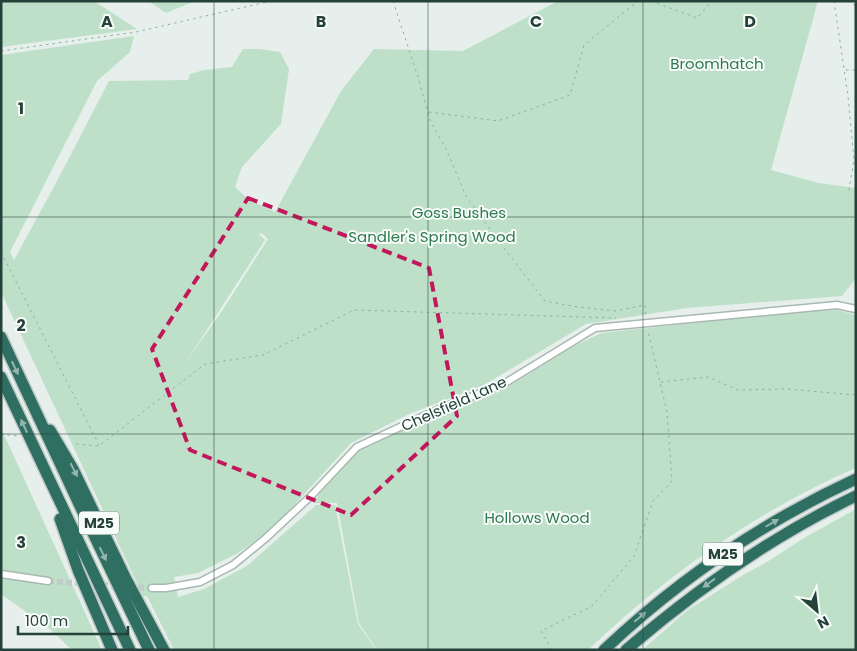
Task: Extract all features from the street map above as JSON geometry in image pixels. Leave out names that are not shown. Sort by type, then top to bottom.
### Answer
[{"type":"highway","name":"M25","points":[[1,337],[149,650]]},
{"type":"highway","name":"M25","points":[[1,378],[130,650]]},
{"type":"highway","name":"M25","points":[[30,399],[59,443],[73,469],[125,577],[164,650]]},
{"type":"highway","name":"M25","points":[[44,470],[78,570],[112,650]]},
{"type":"highway","name":"M25","points":[[604,650],[666,596],[713,561],[788,513],[856,479]]},
{"type":"highway","name":"M25","points":[[626,650],[694,594],[743,560],[794,529],[856,496]]},
{"type":"street","name":"Chelsfield Lane","points":[[152,588],[166,588],[200,582],[233,565],[266,538],[312,495],[357,447],[441,408],[502,384],[596,328],[837,305],[856,309]]},
{"type":"street","points":[[1,574],[48,581]]},
{"type":"path","points":[[1,51],[136,32],[271,1]]},
{"type":"path","points":[[393,1],[430,120],[446,149],[466,196],[545,301],[615,311],[645,305],[646,323],[667,412],[672,482],[653,501],[634,556],[592,606],[542,631],[552,650]]},
{"type":"path","points":[[428,112],[498,121],[570,94],[584,46],[638,1]]},
{"type":"path","points":[[652,1],[697,18],[712,1]]},
{"type":"path","points":[[834,1],[845,70],[854,160],[848,195]]},
{"type":"path","points":[[848,1],[856,6]]},
{"type":"path","points":[[845,70],[856,70]]},
{"type":"path","points":[[1,252],[99,446]]},
{"type":"path","points":[[76,444],[99,446],[204,364],[263,355],[354,310],[617,318]]},
{"type":"path","points":[[660,382],[708,376],[738,390],[788,389],[856,395]]},
{"type":"path","points":[[1,434],[18,436]]},
{"type":"highlighted area","points":[[248,198],[429,268],[457,416],[351,515],[190,450],[152,349]]},
{"type":"green space","points":[[1,1],[94,1],[137,29],[1,47]]},
{"type":"green space","points":[[148,1],[195,1],[166,13]]},
{"type":"green space","name":"Goss Bushes","points":[[558,1],[818,1],[771,170],[819,183],[856,188],[856,278],[842,296],[687,308],[586,324],[484,385],[409,414],[351,443],[273,528],[238,553],[198,573],[174,577],[178,597],[204,589],[247,566],[316,505],[335,505],[358,624],[376,650],[174,650],[147,596],[143,596],[1,292],[1,55],[134,36],[130,52],[97,81],[10,252],[14,260],[109,81],[188,80],[190,74],[204,70],[232,67],[243,49],[280,52],[289,69],[281,124],[242,167],[235,187],[248,199],[275,212],[341,91],[374,49],[463,51]],"holes":[[[258,233],[263,234],[268,239],[222,311],[186,362],[265,240]]]},
{"type":"green space","name":"Hollows Wood","points":[[837,310],[856,315],[856,468],[783,504],[714,547],[649,596],[588,650],[377,650],[359,623],[337,503],[314,503],[320,493],[359,450],[508,387],[573,346],[602,333],[785,313]]},
{"type":"green space","points":[[1,428],[102,650],[72,650],[50,629],[1,594]]},
{"type":"green space","points":[[856,509],[856,650],[642,650],[688,610],[804,538]]},
{"type":"tunnel","points":[[48,581],[119,586]]},
{"type":"tunnel","points":[[129,587],[152,588]]},
{"type":"park label","name":"Broomhatch","points":[[717,64]]},
{"type":"park label","name":"Sandler's Spring Wood","points":[[432,237]]}]
